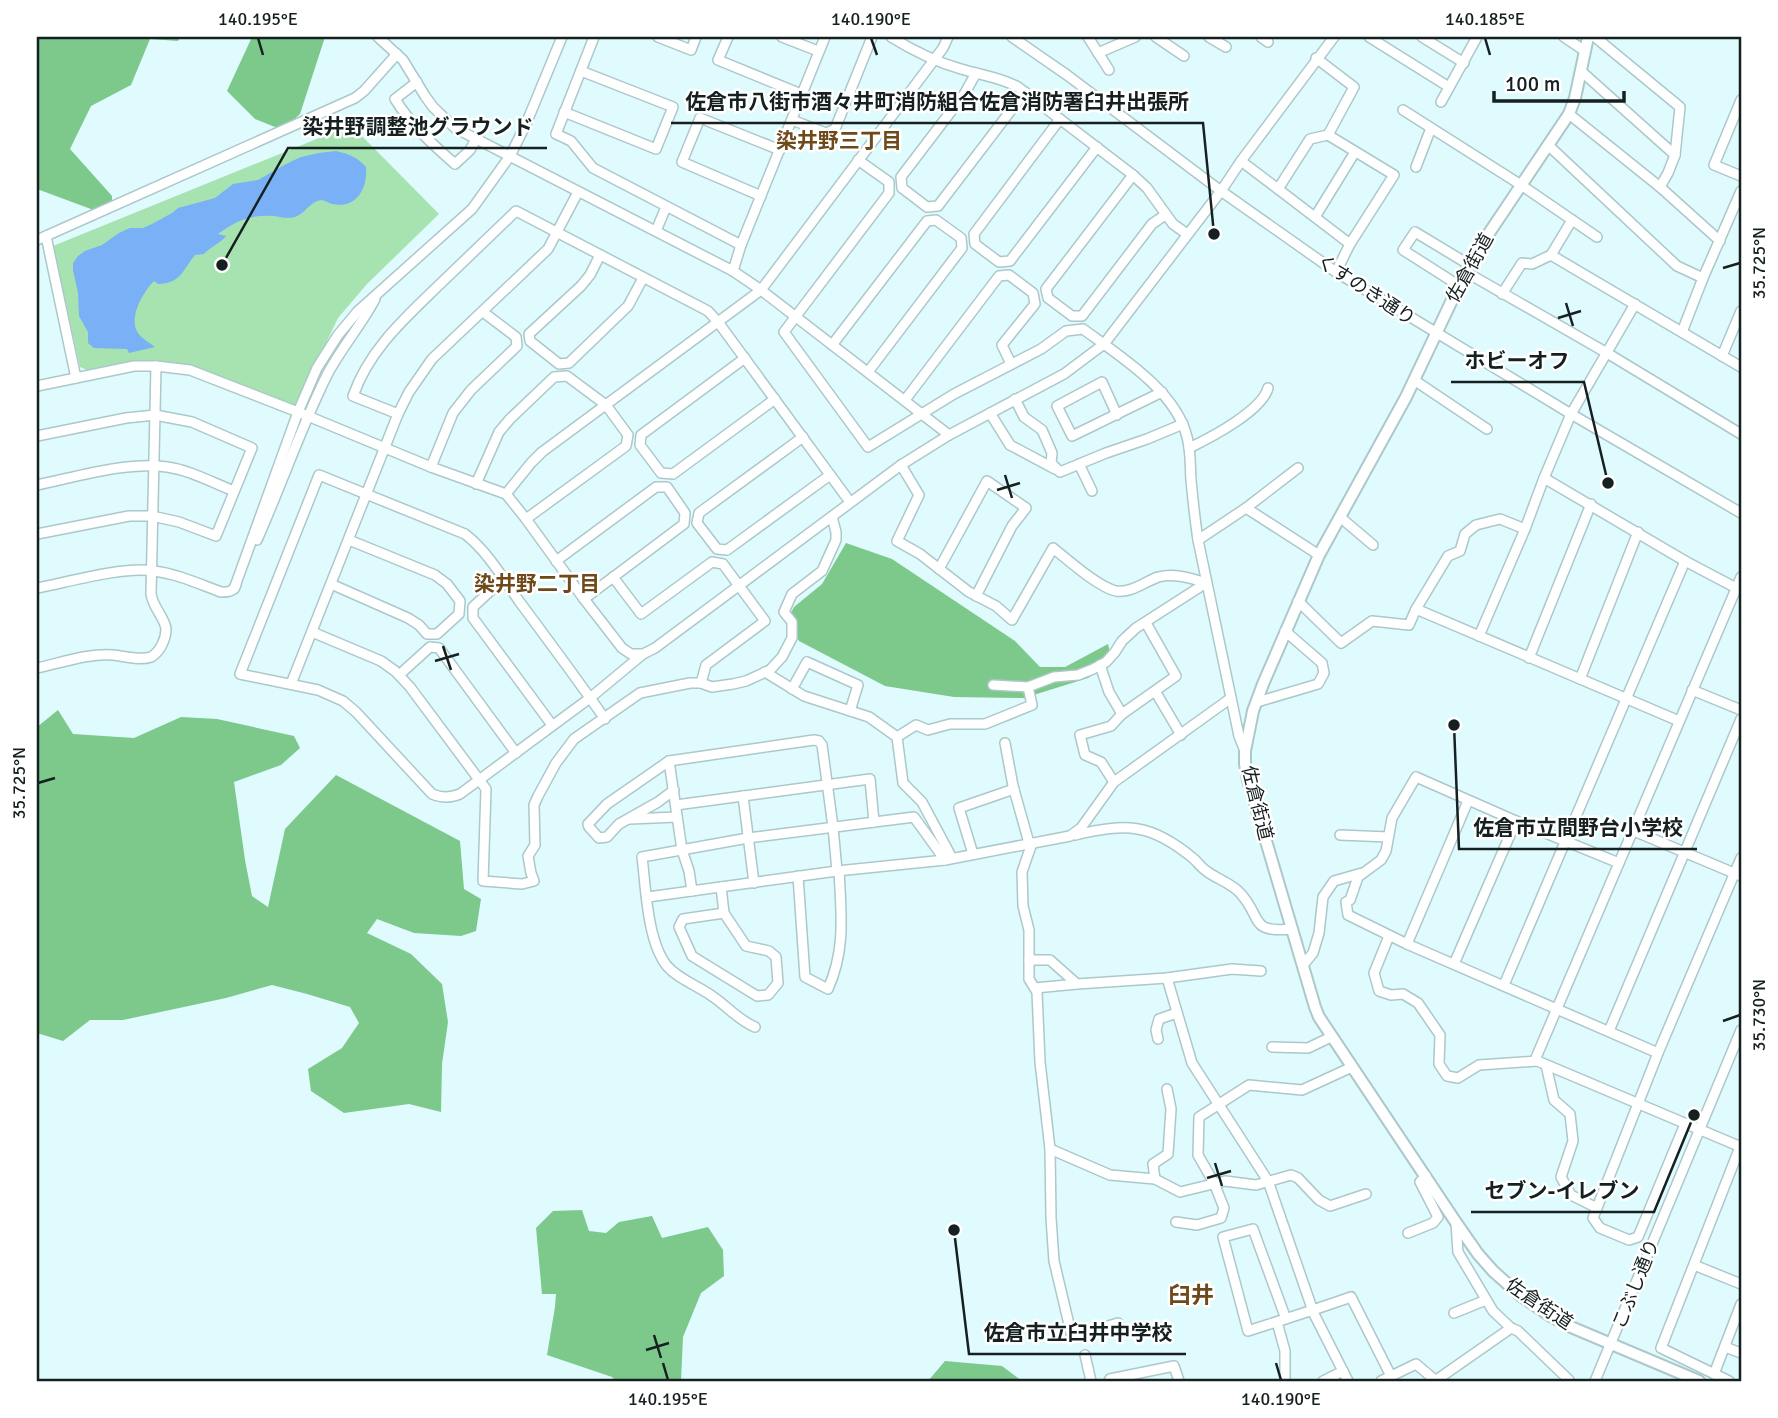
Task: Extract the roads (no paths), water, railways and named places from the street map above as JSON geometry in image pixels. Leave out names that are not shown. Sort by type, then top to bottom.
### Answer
[{"type":"main road","name":"佐倉街道","points":[[1588,37],[1569,114],[1466,268],[1389,429],[1319,555],[1256,702],[1245,751],[1245,764],[1315,1007],[1331,1037],[1478,1254],[1521,1296],[1571,1327],[1699,1381]]},
{"type":"street","points":[[378,37],[403,60],[433,107],[454,128],[733,271],[949,435]]},
{"type":"street","points":[[234,589],[298,412],[317,368],[338,335],[358,311],[472,209],[510,156],[562,37]]},
{"type":"street","points":[[594,37],[556,134],[571,141],[593,168],[741,245]]},
{"type":"street","points":[[658,37],[691,50],[696,37]]},
{"type":"street","points":[[728,37],[718,60],[802,94]]},
{"type":"street","points":[[782,37],[818,51]]},
{"type":"street","points":[[733,271],[825,37]]},
{"type":"street","points":[[792,120],[826,133],[835,129],[872,37]]},
{"type":"street","points":[[891,37],[934,59],[960,69],[1005,80],[1025,92],[1133,175],[1147,188],[1173,224],[1186,234]]},
{"type":"street","points":[[506,494],[542,452],[761,290],[943,48],[948,37]]},
{"type":"street","name":"くすのき通り","points":[[1012,37],[1336,272],[1741,513]]},
{"type":"street","points":[[1088,37],[1109,69]]},
{"type":"street","points":[[1098,53],[1135,37]]},
{"type":"street","points":[[1156,37],[1171,41],[1184,56]]},
{"type":"street","points":[[1209,37],[1226,49],[1233,37]]},
{"type":"street","points":[[605,719],[590,698],[481,549],[465,534],[319,475],[240,674],[318,691],[343,701],[432,794],[452,797],[460,794],[590,698],[643,654],[655,649],[901,465],[949,435],[1063,374],[1104,344],[1334,37]]},
{"type":"street","points":[[1369,37],[1450,87]]},
{"type":"street","points":[[1422,37],[1464,63]]},
{"type":"street","points":[[1441,102],[1477,37]]},
{"type":"street","points":[[1564,37],[1585,51]]},
{"type":"street","points":[[1595,37],[1680,107],[1675,155],[1660,187]]},
{"type":"street","points":[[76,378],[41,238],[355,98],[365,91],[397,54]]},
{"type":"street","points":[[1316,58],[1354,88],[1328,135]]},
{"type":"street","points":[[564,112],[656,149],[673,107],[581,71]]},
{"type":"street","points":[[1581,71],[1675,155]]},
{"type":"street","points":[[976,73],[965,93],[901,177],[902,188],[927,207],[938,206],[1025,92]]},
{"type":"street","points":[[417,82],[395,99],[426,139],[454,164],[470,150],[476,139]]},
{"type":"street","points":[[1741,100],[1714,165],[1741,176]]},
{"type":"street","points":[[1404,110],[1597,237]]},
{"type":"street","points":[[1569,114],[1660,187],[1720,241]]},
{"type":"street","points":[[761,196],[682,162],[700,118],[779,150]]},
{"type":"street","points":[[1060,119],[974,234],[975,244],[999,262],[1010,261],[1097,147]]},
{"type":"street","points":[[1416,167],[1432,128]]},
{"type":"street","points":[[1278,189],[1310,139],[1328,135],[1394,175],[1350,244],[1336,272]]},
{"type":"street","points":[[1548,145],[1677,266],[1703,278]]},
{"type":"street","points":[[1315,217],[1355,152]]},
{"type":"street","points":[[858,160],[888,182],[889,193],[784,332],[867,447],[954,394],[1041,349],[1066,331],[1083,329],[1153,383],[1169,400],[1184,425],[1189,448],[1194,514],[1206,583],[1239,736],[1245,751]]},
{"type":"street","points":[[1241,161],[1350,244]]},
{"type":"street","points":[[1133,175],[1046,289],[1048,298],[1072,316],[1082,316],[1152,224],[1165,215]]},
{"type":"street","points":[[1682,332],[1741,191]]},
{"type":"street","points":[[291,684],[409,392],[432,359],[548,249],[578,192]]},
{"type":"street","points":[[656,231],[666,207]]},
{"type":"street","points":[[398,414],[353,396],[365,369],[391,333],[516,211],[709,311],[850,502]]},
{"type":"street","points":[[832,345],[927,221],[936,220],[961,238],[962,248],[868,372]]},
{"type":"street","points":[[1502,294],[1522,263],[1532,264],[1551,256],[1573,220]]},
{"type":"street","points":[[1458,285],[1404,250],[1415,232],[1502,294],[1741,433]]},
{"type":"street","points":[[600,255],[581,286],[530,334],[530,341],[559,364],[569,363],[628,306],[643,278]]},
{"type":"street","points":[[1551,256],[1741,367]]},
{"type":"street","points":[[905,400],[999,276],[1009,275],[1033,293],[1035,304],[1002,345],[1011,364]]},
{"type":"street","points":[[37,588],[116,573],[151,570],[178,576],[221,592],[234,589],[328,373],[379,292]]},
{"type":"street","points":[[1479,636],[1571,414],[1634,304]]},
{"type":"street","points":[[1722,356],[1741,311]]},
{"type":"street","points":[[431,467],[453,413],[471,390],[517,346],[516,337],[483,312]]},
{"type":"street","points":[[745,358],[641,435],[640,445],[661,473],[673,474],[775,399]]},
{"type":"street","points":[[37,386],[134,366],[190,370],[431,467],[506,494],[622,648],[632,654],[643,654]]},
{"type":"street","points":[[37,668],[108,655],[146,659],[159,650],[166,632],[164,622],[152,603],[156,366]]},
{"type":"street","points":[[476,484],[499,432],[554,377],[567,376],[606,405],[628,435],[626,446],[526,519]]},
{"type":"street","points":[[1414,380],[1486,429]]},
{"type":"street","points":[[1118,415],[1102,382],[1057,406],[1072,436],[1118,415],[1162,392]]},
{"type":"street","points":[[1189,448],[1219,434],[1255,406],[1268,388]]},
{"type":"street","points":[[1015,399],[1024,416],[1042,430],[1052,453],[1051,463],[1060,472]]},
{"type":"street","points":[[990,413],[1010,445],[1060,472]]},
{"type":"street","points":[[37,436],[126,418],[155,415],[192,422],[252,448],[216,536],[179,522],[152,516],[129,516],[37,534]]},
{"type":"street","points":[[1060,472],[1184,425]]},
{"type":"street","points":[[803,437],[699,513],[698,523],[717,549],[727,550],[830,475]]},
{"type":"street","points":[[1079,464],[1093,491]]},
{"type":"street","points":[[901,465],[919,495],[897,541],[920,554],[976,596],[996,606],[1012,620],[1053,548],[1100,584],[1116,591],[1128,590],[1171,575],[1206,583]]},
{"type":"street","points":[[37,485],[127,467],[153,466],[184,471],[234,491]]},
{"type":"street","points":[[1198,540],[1298,468]]},
{"type":"street","points":[[1544,478],[1739,590]]},
{"type":"street","points":[[939,569],[986,481],[1026,508],[1012,526],[976,596]]},
{"type":"street","points":[[556,561],[656,487],[667,488],[685,513],[684,524],[584,599]]},
{"type":"street","points":[[1530,658],[1591,504]]},
{"type":"street","points":[[1246,508],[1319,555]]},
{"type":"street","points":[[312,632],[381,661],[410,687],[486,789],[483,881],[522,884],[534,881],[528,856],[535,845],[534,805],[556,763],[574,739],[640,693],[701,683],[712,687],[733,684],[770,670],[782,657],[792,638],[792,622],[784,612],[792,594],[822,571],[836,540],[832,517]]},
{"type":"street","points":[[1340,517],[1373,545]]},
{"type":"street","points":[[1298,601],[1342,643],[1372,621],[1409,625],[1448,556],[1460,551],[1465,534],[1476,525],[1500,519],[1525,529]]},
{"type":"street","points":[[1580,679],[1638,532]]},
{"type":"street","points":[[331,584],[408,618],[427,634],[437,634],[459,614],[460,601],[447,584],[435,575],[349,540]]},
{"type":"street","points":[[1504,985],[1685,561]]},
{"type":"street","points":[[613,577],[640,614],[712,562],[723,564],[765,621],[706,665],[701,683]]},
{"type":"street","points":[[1729,1381],[1661,1348],[1741,1147],[1535,1060],[1692,690],[1739,590],[1741,577]]},
{"type":"street","points":[[503,579],[473,607],[473,618],[552,725]]},
{"type":"street","points":[[993,685],[1028,687],[1054,677],[1078,675],[1100,666],[1111,657],[1122,641],[1206,583]]},
{"type":"street","points":[[1416,609],[1679,721]]},
{"type":"street","points":[[1114,782],[1101,762],[1085,755],[1080,735],[1111,726],[1122,714],[1176,676],[1146,623]]},
{"type":"street","points":[[1256,702],[1318,684],[1324,673],[1322,663],[1285,631]]},
{"type":"street","points":[[399,675],[430,648],[439,648],[516,753]]},
{"type":"street","points":[[792,689],[807,662],[859,685],[850,711]]},
{"type":"street","points":[[1100,666],[1109,692],[1122,714]]},
{"type":"street","points":[[765,672],[804,696],[869,717],[897,737],[903,783],[922,802],[948,859]]},
{"type":"street","points":[[897,737],[916,725],[928,730],[950,724],[985,724],[1032,705],[1028,687]]},
{"type":"street","points":[[1692,690],[1741,710]]},
{"type":"street","points":[[1155,691],[1181,735]]},
{"type":"street","points":[[1070,836],[1081,828],[1114,782],[1231,698]]},
{"type":"street","points":[[1609,1031],[1741,719]]},
{"type":"street","points":[[674,790],[619,824],[607,837],[599,838],[589,827],[588,824],[607,804],[669,761],[819,741],[822,745],[838,871],[841,948],[828,989],[805,977],[798,876]]},
{"type":"street","points":[[1005,743],[1014,789],[1031,843],[1022,872],[1023,906],[1029,930],[1029,979],[1037,992],[1040,1062],[1050,1149],[1054,1261],[1072,1336],[1118,1323]]},
{"type":"street","points":[[669,761],[682,850],[692,891]]},
{"type":"street","points":[[1619,863],[1416,777],[1392,818],[1386,851],[1381,860],[1359,877],[1350,900],[1346,902],[1348,915],[1389,936],[1658,1053]]},
{"type":"street","points":[[676,805],[870,779],[874,822]]},
{"type":"street","points":[[973,854],[959,808],[1014,789]]},
{"type":"street","points":[[743,796],[754,883]]},
{"type":"street","points":[[1407,944],[1468,801]]},
{"type":"street","points":[[629,819],[677,817]]},
{"type":"street","points":[[755,1027],[743,1022],[720,1001],[667,965],[651,934],[642,857],[748,838],[914,817],[948,859]]},
{"type":"street","points":[[1454,964],[1516,821]]},
{"type":"street","points":[[648,898],[798,876],[948,859],[1122,827],[1138,828],[1159,836],[1193,858],[1205,870],[1242,894],[1265,929],[1292,929]]},
{"type":"street","points":[[1634,831],[1738,875]]},
{"type":"street","points":[[1340,835],[1388,837]]},
{"type":"street","points":[[1685,1124],[1638,1237],[1629,1240],[1601,1228],[1593,1218],[1658,1053],[1738,875],[1741,858]]},
{"type":"street","points":[[1303,965],[1313,953],[1319,933],[1323,897],[1334,881],[1364,873]]},
{"type":"street","points":[[721,887],[724,913],[746,946],[769,951],[776,957],[778,983],[768,995],[757,996],[692,956],[679,927],[683,919],[724,913]]},
{"type":"street","points":[[1389,936],[1374,973],[1379,991],[1391,995],[1403,994],[1418,1003],[1440,1035],[1439,1064],[1447,1076],[1458,1078],[1479,1065],[1542,1063]]},
{"type":"street","points":[[1029,960],[1050,960],[1077,984]]},
{"type":"street","points":[[1035,988],[1167,978],[1233,969],[1261,971]]},
{"type":"street","points":[[1167,978],[1192,1063],[1268,1181],[1313,1310],[1348,1381]]},
{"type":"street","points":[[1158,1038],[1156,1030],[1159,1019],[1177,1013]]},
{"type":"street","name":"こぶし通り","points":[[1595,1381],[1741,1030]]},
{"type":"street","points":[[1272,1047],[1308,1048],[1331,1037]]},
{"type":"street","points":[[1542,1063],[1554,1100],[1570,1114],[1573,1141],[1562,1177],[1571,1195],[1597,1208]]},
{"type":"street","points":[[1176,1222],[1198,1225],[1221,1218],[1224,1208],[1198,1155],[1199,1117],[1249,1085],[1302,1090],[1352,1067]]},
{"type":"street","points":[[1155,1179],[1153,1164],[1168,1154],[1171,1109],[1167,1089]]},
{"type":"street","points":[[1050,1149],[1110,1175],[1155,1179],[1180,1192],[1225,1181],[1256,1185],[1291,1175],[1298,1178],[1319,1200],[1330,1206],[1366,1194]]},
{"type":"street","points":[[1408,1233],[1433,1223],[1438,1217],[1420,1182],[1426,1176]]},
{"type":"street","points":[[1455,1222],[1458,1252],[1493,1311],[1569,1380]]},
{"type":"street","points":[[1285,1381],[1282,1320],[1253,1228],[1223,1237],[1248,1331],[1282,1320],[1313,1310],[1350,1297],[1391,1376]]},
{"type":"street","points":[[1694,1265],[1741,1284]]},
{"type":"street","points":[[1454,1313],[1486,1300]]},
{"type":"street","points":[[1714,1374],[1741,1304]]},
{"type":"street","points":[[1381,1381],[1416,1364],[1435,1381],[1511,1328]]},
{"type":"street","points":[[1725,1347],[1741,1353]]},
{"type":"street","points":[[1085,1355],[1091,1381]]},
{"type":"street","points":[[1109,1381],[1133,1378],[1174,1366],[1179,1381]]},
{"type":"street","points":[[1323,1381],[1343,1371]]},
{"type":"water","points":[[336,151],[352,156],[366,167],[365,183],[354,200],[340,205],[319,200],[295,217],[258,216],[231,225],[218,234],[226,236],[224,239],[204,254],[195,255],[176,279],[158,284],[154,281],[145,292],[136,313],[135,327],[139,335],[155,347],[129,353],[127,349],[94,348],[88,343],[88,332],[79,316],[73,270],[73,263],[78,256],[130,228],[143,228],[178,208],[215,198],[233,184],[258,180],[301,157]]},
{"type":"place","name":"佐倉市八街市酒々井町消防組合佐倉消防署臼井出張所","points":[[1214,234]]},
{"type":"place","name":"染井野調整池グラウンド","points":[[222,265]]},
{"type":"place","name":"ホビーオフ","points":[[1608,483]]},
{"type":"place","name":"佐倉市立間野台小学校","points":[[1454,725]]},
{"type":"place","name":"セブン-イレブン","points":[[1694,1115]]},
{"type":"place","name":"佐倉市立臼井中学校","points":[[954,1230]]},
{"type":"district","name":"染井野三丁目","points":[[839,141]]},
{"type":"district","name":"染井野二丁目","points":[[537,584]]},
{"type":"district","name":"臼井","points":[[1191,1295]]}]
